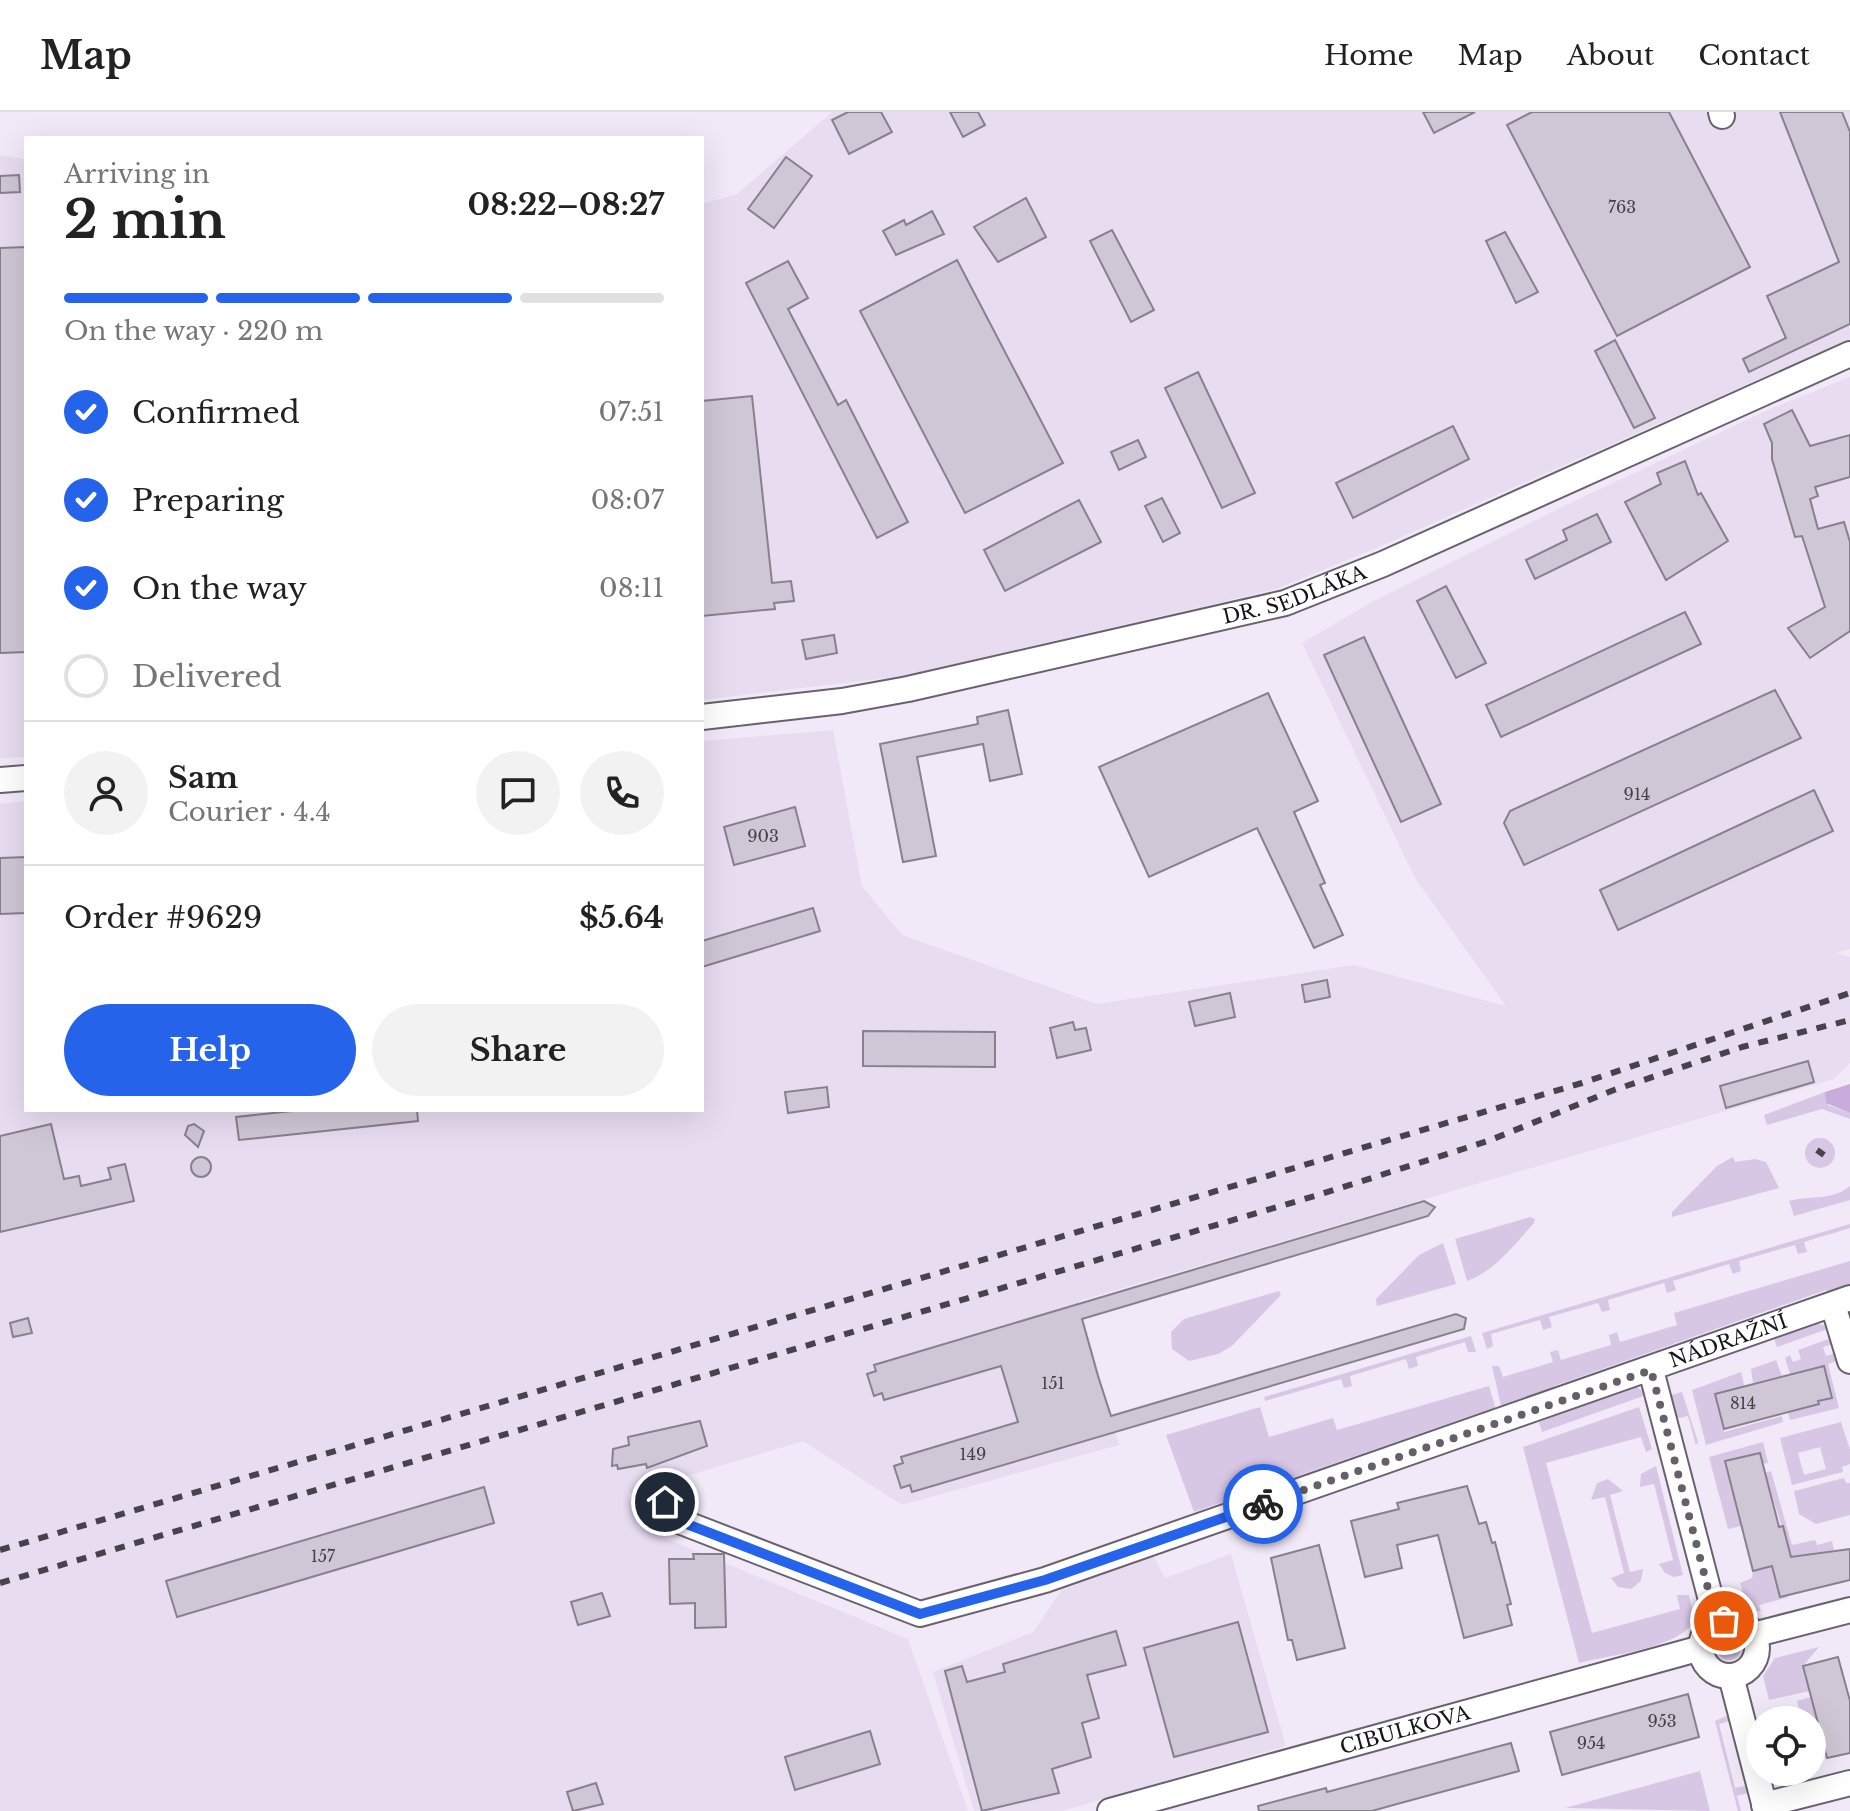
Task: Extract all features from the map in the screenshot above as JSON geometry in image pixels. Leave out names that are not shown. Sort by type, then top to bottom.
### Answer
[{"type":"street","name":"DR. SEDLÁKA","points":[[704,717],[842,701],[908,689],[1285,603],[1383,564],[1850,354]]},
{"type":"street","points":[[0,780],[24,778]]},
{"type":"street","points":[[1841,1302],[1850,1361]]},
{"type":"street","name":"NÁDRAŽNÍ","points":[[665,1502],[672,1516],[679,1521],[920,1614],[1059,1575],[1841,1302]]},
{"type":"street","points":[[1651,1370],[1717,1623]]},
{"type":"street","points":[[1753,1635],[1850,1610]]},
{"type":"street","points":[[1737,1622],[1753,1635],[1757,1650],[1751,1665],[1731,1676],[1712,1670],[1704,1660],[1701,1648],[1704,1636],[1717,1623],[1737,1622]]},
{"type":"street","name":"CIBULKOVA","points":[[1110,1811],[1701,1648]]},
{"type":"street","points":[[1731,1676],[1765,1808],[1850,1783]]},
{"type":"shaded area","points":[[832,112],[1850,112],[1850,339],[1372,550],[1276,589],[904,676],[704,700],[704,203],[737,194]]},
{"type":"shaded area","points":[[0,155],[24,159],[24,757],[0,758]]},
{"type":"shaded area","points":[[1850,377],[1850,949],[1836,953],[1850,957],[1850,1063],[1834,1079],[1079,1301],[1119,1445],[902,1505],[803,1441],[628,1494],[638,1527],[908,1639],[968,1811],[0,1811],[0,804],[24,801],[24,1112],[704,1112],[704,741],[833,730],[862,886],[902,935],[1097,1004],[1354,965],[1506,1006],[1415,878],[1302,643],[1370,603],[1562,507],[1770,409]]},
{"type":"shaded area","points":[[1850,1084],[1850,1113],[1826,1103],[1825,1092]]},
{"type":"shaded area","points":[[1825,1092],[1828,1105],[1850,1113],[1850,1119],[1822,1109],[1767,1125],[1764,1115]]},
{"type":"shaded area","points":[[1820,1138],[1831,1142],[1835,1153],[1831,1164],[1820,1168],[1809,1164],[1805,1153],[1809,1142]]},
{"type":"shaded area","points":[[1733,1157],[1735,1162],[1755,1159],[1766,1162],[1779,1188],[1672,1217],[1672,1212],[1717,1166]]},
{"type":"shaded area","points":[[1850,1186],[1850,1200],[1794,1216],[1789,1201],[1829,1196]]},
{"type":"shaded area","points":[[1530,1217],[1535,1219],[1534,1223],[1504,1256],[1467,1281],[1455,1239]]},
{"type":"shaded area","points":[[1850,1224],[1850,1228],[1804,1242],[1807,1252],[1798,1254],[1795,1245],[1739,1261],[1741,1271],[1733,1274],[1729,1264],[1673,1281],[1676,1290],[1667,1293],[1664,1283],[1608,1300],[1610,1310],[1602,1312],[1598,1303],[1549,1317],[1552,1327],[1543,1330],[1540,1320],[1491,1334],[1493,1346],[1487,1349],[1482,1333]]},
{"type":"shaded area","points":[[1443,1243],[1456,1284],[1377,1306],[1376,1299],[1419,1255]]},
{"type":"shaded area","points":[[1850,1261],[1850,1287],[1832,1294],[1826,1290],[1554,1386],[1553,1393],[1529,1402],[1526,1397],[1501,1406],[1492,1366],[1499,1366],[1503,1377],[1553,1362],[1550,1352],[1558,1350],[1561,1360],[1611,1345],[1609,1335],[1617,1332],[1620,1342],[1677,1325],[1674,1313]]},
{"type":"shaded area","points":[[1279,1291],[1281,1295],[1232,1346],[1218,1354],[1189,1361],[1172,1349],[1171,1332],[1184,1319]]},
{"type":"shaded area","points":[[1815,1322],[1830,1328],[1777,1347],[1773,1336]]},
{"type":"shaded area","points":[[1471,1336],[1476,1352],[1468,1352],[1465,1342],[1416,1357],[1418,1366],[1409,1369],[1406,1359],[1350,1376],[1352,1386],[1344,1388],[1341,1379],[1265,1401],[1264,1397]]},
{"type":"shaded area","points":[[1834,1337],[1836,1343],[1823,1347],[1826,1356],[1838,1352],[1840,1360],[1828,1364],[1839,1408],[1790,1420],[1788,1413],[1832,1397],[1824,1366],[1791,1377],[1785,1358],[1790,1355],[1793,1362],[1801,1359],[1798,1350]]},
{"type":"shaded area","points":[[1776,1360],[1782,1376],[1753,1383],[1751,1369]]},
{"type":"shaded area","points":[[1741,1372],[1745,1389],[1714,1394],[1724,1432],[1782,1416],[1783,1422],[1706,1445],[1692,1390]]},
{"type":"shaded area","points":[[1633,1385],[1649,1394],[1542,1432],[1539,1422]]},
{"type":"shaded area","points":[[1489,1386],[1497,1413],[1479,1413],[1194,1512],[1166,1435],[1260,1407],[1269,1437],[1333,1418],[1337,1430]]},
{"type":"shaded area","points":[[1682,1392],[1698,1442],[1696,1445],[1688,1416],[1674,1419],[1668,1396]]},
{"type":"shaded area","points":[[1639,1407],[1652,1449],[1646,1452],[1641,1437],[1546,1463],[1592,1633],[1680,1609],[1677,1595],[1689,1595],[1695,1620],[1687,1630],[1660,1644],[1579,1663],[1523,1447]]},
{"type":"shaded area","points":[[1841,1422],[1850,1450],[1850,1464],[1842,1467],[1843,1472],[1792,1485],[1780,1438]],"holes":[[[1820,1447],[1826,1469],[1804,1475],[1798,1453]]]},
{"type":"shaded area","points":[[1763,1442],[1768,1463],[1763,1464],[1759,1453],[1725,1462],[1745,1525],[1728,1529],[1709,1457]]},
{"type":"shaded area","points":[[1656,1466],[1683,1575],[1674,1577],[1665,1573],[1659,1564],[1673,1560],[1654,1484],[1640,1487],[1641,1474]]},
{"type":"shaded area","points":[[1771,1471],[1792,1545],[1815,1540],[1817,1545],[1832,1541],[1834,1550],[1791,1557],[1765,1473]]},
{"type":"shaded area","points":[[1844,1478],[1846,1483],[1850,1483],[1850,1515],[1816,1524],[1799,1514],[1794,1491]]},
{"type":"shaded area","points":[[1608,1479],[1623,1491],[1610,1495],[1630,1572],[1643,1569],[1641,1581],[1631,1589],[1618,1587],[1611,1578],[1624,1573],[1605,1497],[1591,1500],[1597,1483]]},
{"type":"shaded area","points":[[1231,1554],[1286,1746],[1062,1811],[974,1811],[933,1672],[1033,1632],[1062,1590],[1153,1555],[1165,1578]]},
{"type":"shaded area","points":[[1772,1566],[1780,1597],[1790,1597],[1759,1605],[1761,1612],[1748,1609],[1740,1583],[1752,1578],[1753,1571]]},
{"type":"shaded area","points":[[1729,1636],[1737,1640],[1741,1648],[1737,1656],[1729,1660],[1721,1656],[1717,1648],[1721,1640]]},
{"type":"shaded area","points":[[1819,1647],[1803,1666],[1810,1691],[1769,1700],[1763,1676],[1775,1658]]},
{"type":"shaded area","points":[[1811,1697],[1813,1706],[1798,1706],[1797,1701]]},
{"type":"shaded area","points":[[1731,1714],[1733,1720],[1719,1724],[1735,1788],[1749,1786],[1751,1792],[1737,1796],[1741,1811],[1738,1811],[1715,1721]]},
{"type":"shaded area","points":[[1700,1771],[1710,1811],[1565,1808]]},
{"type":"building","points":[[848,112],[881,112],[892,132],[849,154],[832,120]]},
{"type":"building","points":[[950,112],[978,112],[985,125],[963,137]]},
{"type":"building","points":[[1423,112],[1475,112],[1434,133]]},
{"type":"building","points":[[1532,112],[1669,112],[1750,267],[1617,336],[1507,125]]},
{"type":"building","points":[[1780,112],[1842,112],[1850,132],[1850,324],[1749,372],[1743,359],[1786,338],[1767,296],[1839,262]]},
{"type":"building","points":[[786,157],[812,176],[774,228],[748,209]]},
{"type":"building","points":[[19,175],[20,192],[0,193],[0,176]]},
{"type":"building","points":[[1026,198],[1046,237],[998,262],[974,227]]},
{"type":"building","points":[[932,211],[944,234],[896,255],[883,231],[904,220],[906,225]]},
{"type":"building","points":[[1112,230],[1154,310],[1131,322],[1090,241]]},
{"type":"building","points":[[1505,232],[1538,292],[1516,303],[1486,241]]},
{"type":"building","points":[[24,247],[24,652],[0,653],[0,248]]},
{"type":"building","points":[[957,260],[1063,463],[965,513],[860,311]]},
{"type":"building","points":[[788,261],[808,298],[788,309],[838,405],[846,400],[908,522],[877,538],[746,283]]},
{"type":"building","points":[[1615,340],[1655,418],[1634,428],[1595,351]]},
{"type":"building","points":[[1198,372],[1255,493],[1222,508],[1165,388]]},
{"type":"building","points":[[752,396],[772,583],[791,581],[794,601],[774,603],[775,609],[704,616],[704,401]]},
{"type":"building","points":[[1792,410],[1810,446],[1850,435],[1850,477],[1815,487],[1818,496],[1810,499],[1818,529],[1844,522],[1850,542],[1850,631],[1810,658],[1788,628],[1825,607],[1802,536],[1795,537],[1772,459],[1772,443],[1764,424]]},
{"type":"building","points":[[1453,426],[1469,459],[1353,518],[1336,483]]},
{"type":"building","points":[[1138,440],[1146,457],[1119,470],[1111,452]]},
{"type":"building","points":[[1685,461],[1698,495],[1701,493],[1728,541],[1666,580],[1625,502],[1661,484],[1657,473]]},
{"type":"building","points":[[1162,498],[1180,533],[1163,542],[1145,506]]},
{"type":"building","points":[[1079,500],[1101,542],[1005,591],[984,550]]},
{"type":"building","points":[[1597,514],[1611,542],[1535,579],[1526,560],[1567,540],[1563,530]]},
{"type":"building","points":[[1446,586],[1486,663],[1456,678],[1417,601]]},
{"type":"building","points":[[1685,612],[1701,644],[1501,737],[1486,705]]},
{"type":"building","points":[[834,635],[837,653],[806,659],[802,640]]},
{"type":"building","points":[[1364,637],[1441,804],[1401,822],[1324,655]]},
{"type":"building","points":[[1775,690],[1801,738],[1524,865],[1504,823],[1510,811]]},
{"type":"building","points":[[1268,693],[1318,801],[1294,812],[1325,883],[1320,885],[1343,935],[1314,948],[1257,828],[1149,877],[1099,767]]},
{"type":"building","points":[[1008,710],[1022,774],[990,781],[983,744],[917,757],[936,856],[903,862],[880,744],[978,724],[977,717]]},
{"type":"building","points":[[1814,790],[1833,831],[1618,930],[1600,890]]},
{"type":"building","points":[[795,807],[805,846],[734,865],[724,827]]},
{"type":"building","points":[[24,857],[24,913],[0,914],[0,858]]},
{"type":"building","points":[[813,908],[820,931],[704,966],[704,940]]},
{"type":"building","points":[[1327,980],[1330,997],[1305,1002],[1302,985]]},
{"type":"building","points":[[1230,993],[1235,1017],[1195,1026],[1189,1002]]},
{"type":"building","points":[[1073,1022],[1075,1030],[1086,1028],[1091,1050],[1057,1058],[1050,1028]]},
{"type":"building","points":[[863,1031],[995,1032],[995,1067],[863,1066]]},
{"type":"building","points":[[1808,1061],[1814,1082],[1726,1108],[1720,1086]]},
{"type":"building","points":[[827,1087],[829,1107],[788,1113],[785,1092]]},
{"type":"building","points":[[283,1112],[417,1112],[418,1121],[239,1140],[236,1117]]},
{"type":"building","points":[[51,1124],[64,1179],[79,1176],[81,1186],[111,1179],[108,1168],[125,1164],[134,1201],[0,1232],[0,1136]]},
{"type":"building","points":[[194,1124],[204,1131],[198,1147],[185,1135],[188,1126]]},
{"type":"building","points":[[201,1157],[208,1160],[211,1167],[208,1174],[201,1177],[194,1174],[191,1167],[194,1160]]},
{"type":"building","points":[[1424,1201],[1435,1207],[1428,1216],[1082,1319],[1098,1376],[1111,1416],[1456,1314],[1466,1318],[1464,1329],[912,1492],[910,1485],[901,1488],[894,1466],[903,1463],[901,1457],[1018,1422],[1001,1366],[884,1400],[882,1393],[874,1396],[867,1374],[876,1371],[874,1365]]},
{"type":"building","points":[[28,1318],[32,1333],[13,1337],[10,1323]]},
{"type":"building","points":[[1824,1366],[1832,1398],[1724,1429],[1715,1394]]},
{"type":"building","points":[[700,1421],[707,1446],[647,1468],[646,1464],[618,1469],[617,1465],[612,1466],[613,1449],[629,1445],[628,1437]]},
{"type":"building","points":[[1760,1453],[1779,1527],[1783,1526],[1791,1557],[1850,1549],[1850,1580],[1780,1597],[1772,1566],[1753,1571],[1725,1461]]},
{"type":"building","points":[[1467,1486],[1479,1524],[1486,1522],[1492,1543],[1495,1542],[1511,1604],[1507,1605],[1512,1625],[1464,1638],[1438,1535],[1397,1545],[1402,1568],[1365,1577],[1351,1521],[1399,1509],[1397,1503]]},
{"type":"building","points":[[484,1487],[494,1523],[177,1617],[166,1581]]},
{"type":"building","points":[[1319,1545],[1345,1648],[1297,1660],[1292,1640],[1288,1640],[1271,1558]]},
{"type":"building","points":[[693,1554],[724,1554],[726,1627],[695,1628],[695,1603],[670,1604],[669,1559],[694,1559]]},
{"type":"building","points":[[602,1593],[610,1616],[578,1625],[571,1602]]},
{"type":"building","points":[[1238,1622],[1268,1732],[1174,1757],[1144,1648]]},
{"type":"building","points":[[1116,1631],[1126,1665],[1087,1675],[1099,1718],[1082,1723],[1091,1757],[1052,1769],[1059,1793],[982,1811],[945,1671],[962,1666],[967,1682],[1005,1672],[1003,1664]]},
{"type":"building","points":[[1838,1657],[1850,1701],[1850,1753],[1827,1758],[1826,1706],[1813,1706],[1803,1666]]},
{"type":"building","points":[[1688,1694],[1699,1737],[1562,1775],[1550,1732]]},
{"type":"building","points":[[870,1731],[880,1764],[795,1790],[785,1757]]},
{"type":"building","points":[[1511,1743],[1519,1771],[1372,1811],[1259,1811],[1258,1806],[1326,1788],[1327,1792]]},
{"type":"building","points":[[596,1783],[603,1804],[573,1811],[567,1792]]},
{"type":"railway","points":[[0,1550],[1582,1083],[1850,993]]},
{"type":"railway","points":[[0,1583],[1318,1195],[1488,1141],[1614,1090],[1742,1047],[1850,1020]]},
{"type":"railway","points":[[1817,1150],[1824,1155]]},
{"type":"way so far","points":[[1263,1504],[1651,1370],[1717,1623],[1724,1621]]},
{"type":"route","points":[[665,1502],[672,1516],[679,1521],[920,1614],[1045,1580],[1263,1504]]}]
